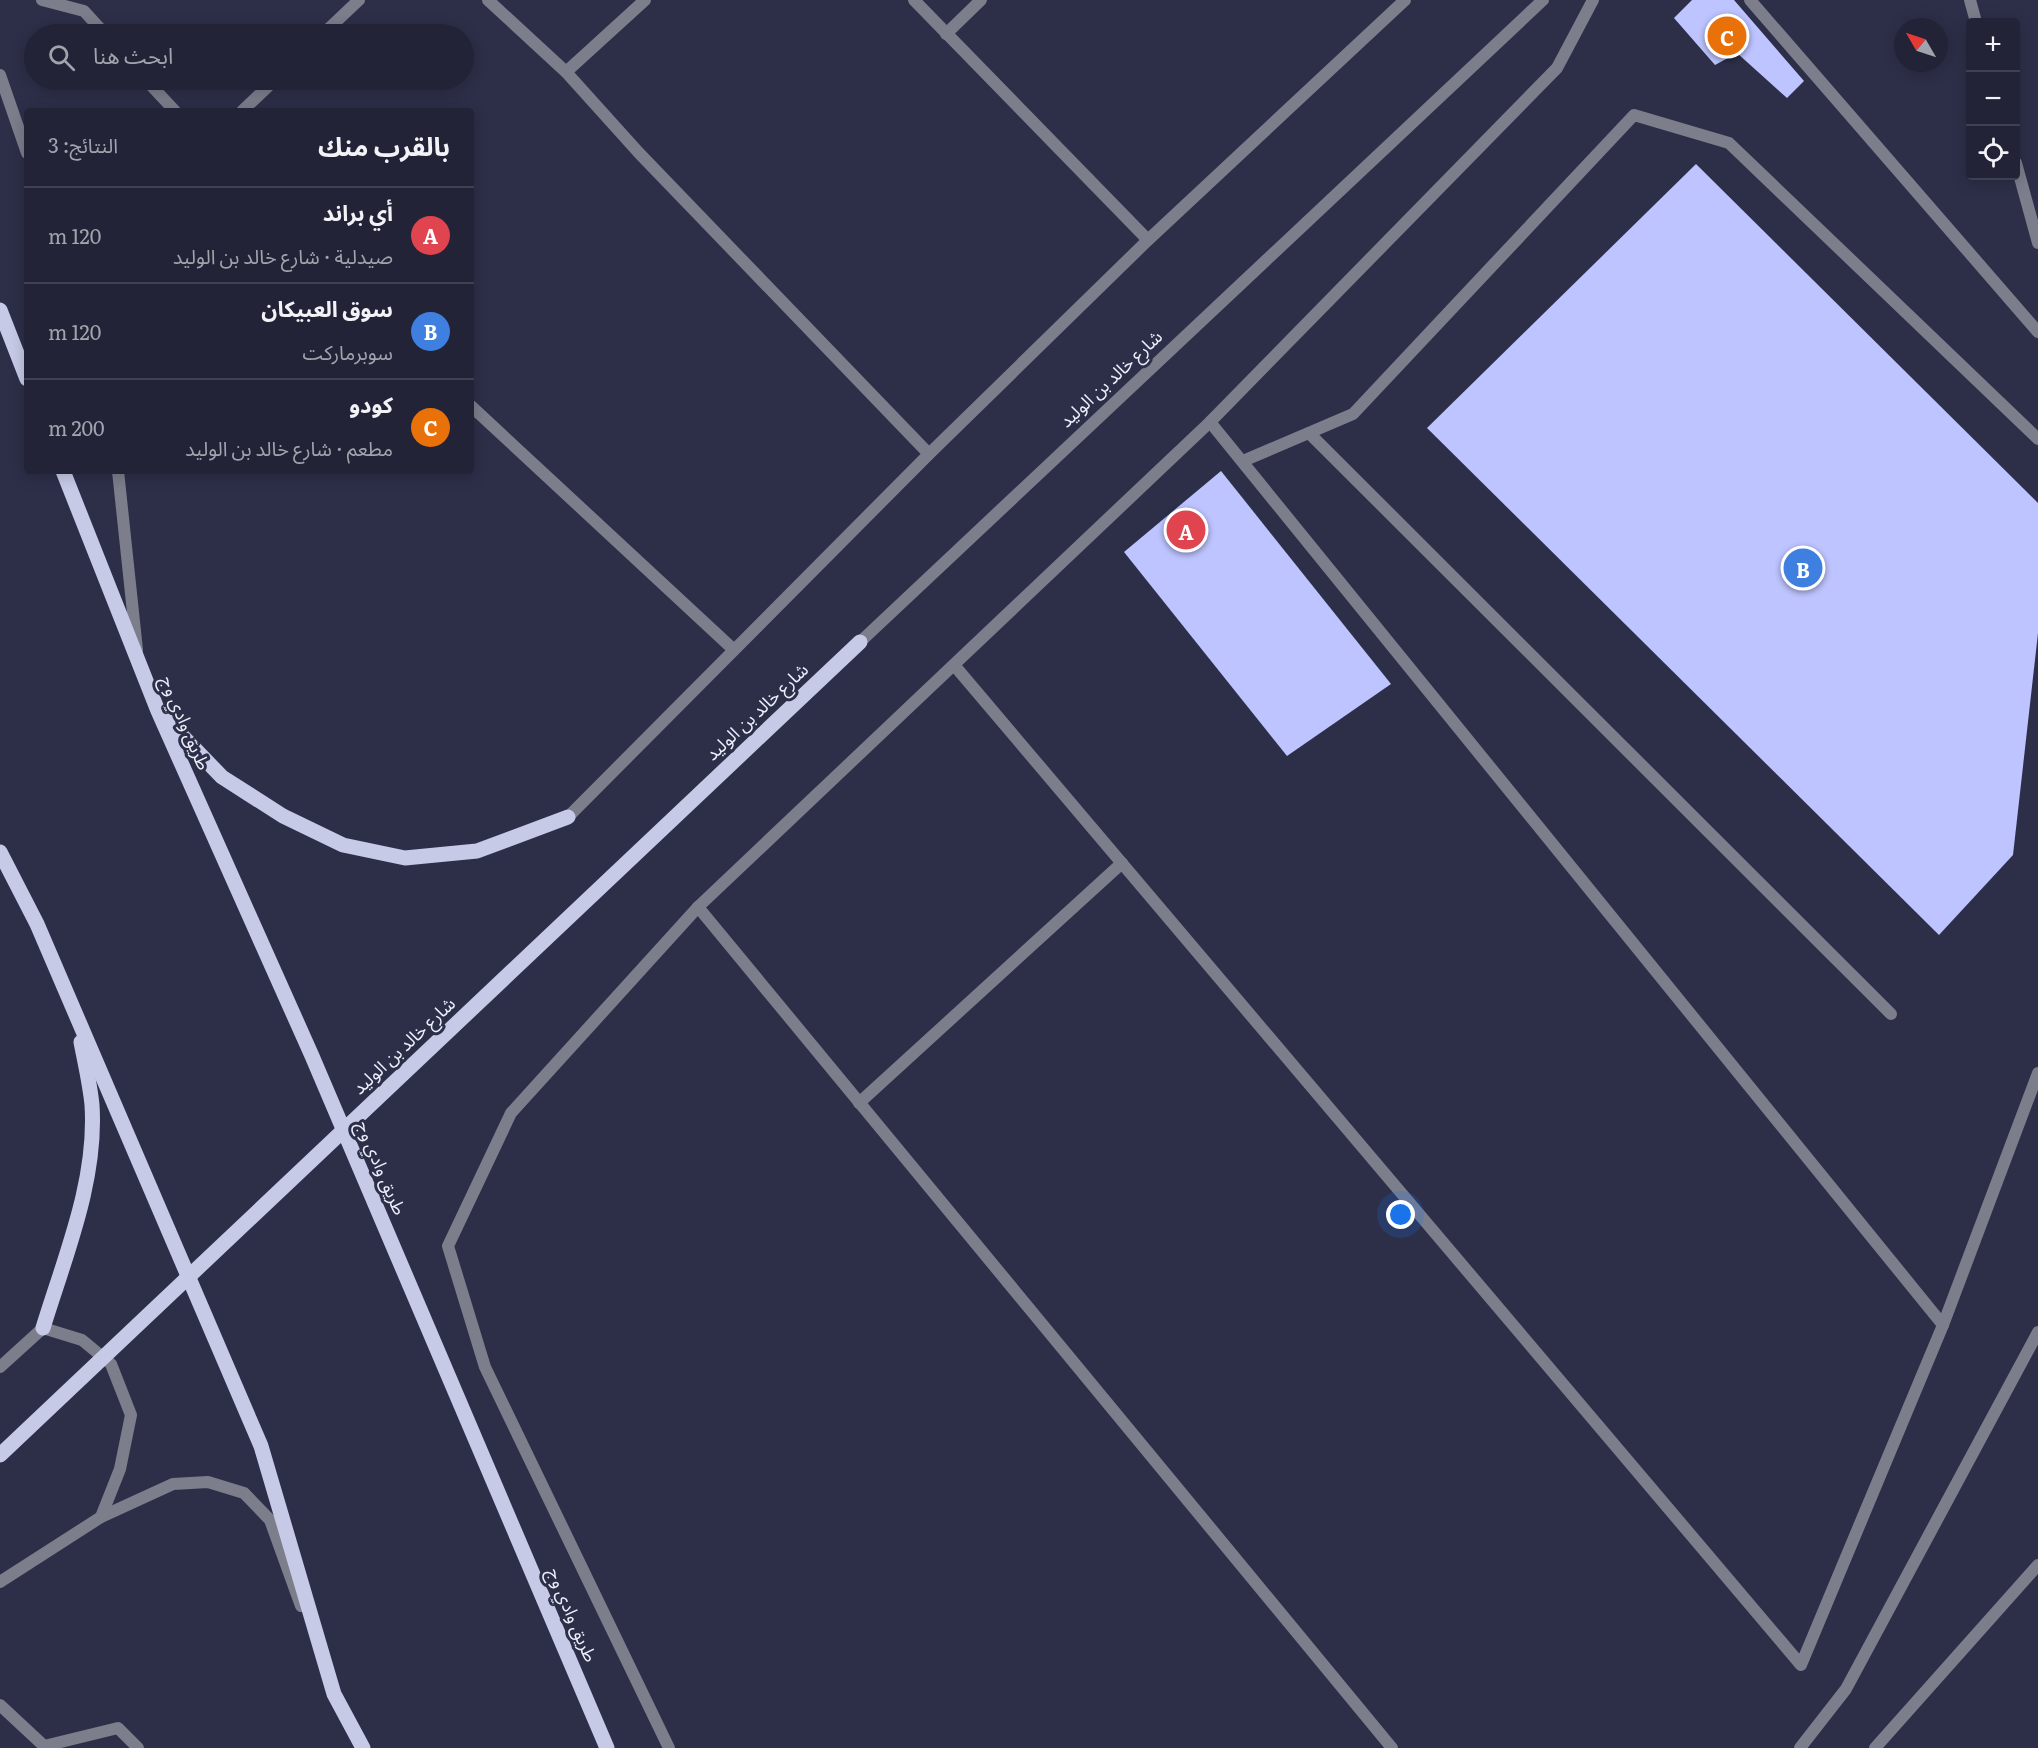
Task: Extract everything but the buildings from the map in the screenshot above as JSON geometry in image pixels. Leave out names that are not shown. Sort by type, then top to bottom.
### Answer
[{"type":"main road","points":[[0,310],[24,371]]},
{"type":"main road","name":"طريق وادي وج","points":[[64,474],[158,711],[312,1056],[607,1748]]},
{"type":"main road","name":"شارع خالد بن الوليد","points":[[0,1455],[860,642]]},
{"type":"main road","points":[[158,711],[222,777],[283,816],[343,845],[405,858],[477,851],[568,817]]},
{"type":"main road","points":[[0,852],[37,924],[261,1446],[334,1694],[363,1748]]},
{"type":"main road","points":[[37,924],[79,1026],[92,1105],[90,1152],[80,1206],[43,1328]]},
{"type":"street","points":[[42,0],[84,11],[96,24]]},
{"type":"street","points":[[334,24],[359,0]]},
{"type":"street","points":[[488,0],[566,72],[639,153],[929,454]]},
{"type":"street","points":[[566,72],[645,0]]},
{"type":"street","points":[[914,0],[1148,240]]},
{"type":"street","points":[[946,34],[981,0]]},
{"type":"street","points":[[568,817],[929,454],[1148,240],[1405,0]]},
{"type":"street","name":"شارع خالد بن الوليد","points":[[860,642],[1543,0]]},
{"type":"street","points":[[669,1748],[485,1367],[448,1246],[511,1113],[698,907],[1210,422],[1557,68],[1593,0]]},
{"type":"street","points":[[1750,0],[2038,332]]},
{"type":"street","points":[[1970,0],[1975,18]]},
{"type":"street","points":[[0,75],[24,144]]},
{"type":"street","points":[[155,90],[172,108]]},
{"type":"street","points":[[245,108],[264,90]]},
{"type":"street","points":[[1243,461],[1353,414],[1634,115],[1729,143],[2038,439]]},
{"type":"street","points":[[2020,178],[2038,243]]},
{"type":"street","points":[[474,409],[734,650]]},
{"type":"street","points":[[1210,422],[1943,1326]]},
{"type":"street","points":[[1309,433],[1891,1014]]},
{"type":"street","points":[[118,474],[139,663]]},
{"type":"street","points":[[954,665],[1801,1665],[1943,1326],[2038,1073]]},
{"type":"street","points":[[860,1102],[1122,863]]},
{"type":"street","points":[[698,907],[1392,1748]]},
{"type":"street","points":[[0,1367],[43,1328],[82,1340],[111,1364],[131,1415],[120,1469],[101,1517]]},
{"type":"street","points":[[1800,1748],[1846,1689],[2038,1332]]},
{"type":"street","points":[[0,1582],[101,1517],[173,1484],[208,1482],[244,1493],[270,1520],[334,1694]]},
{"type":"street","points":[[1875,1748],[2038,1565]]},
{"type":"street","points":[[0,1705],[44,1746],[118,1728],[138,1748]]},
{"type":"place","name":"كودو","points":[[1727,36]]},
{"type":"place","name":"أي براند","points":[[1186,530]]},
{"type":"place","name":"سوق العبيكان","points":[[1803,568]]}]
